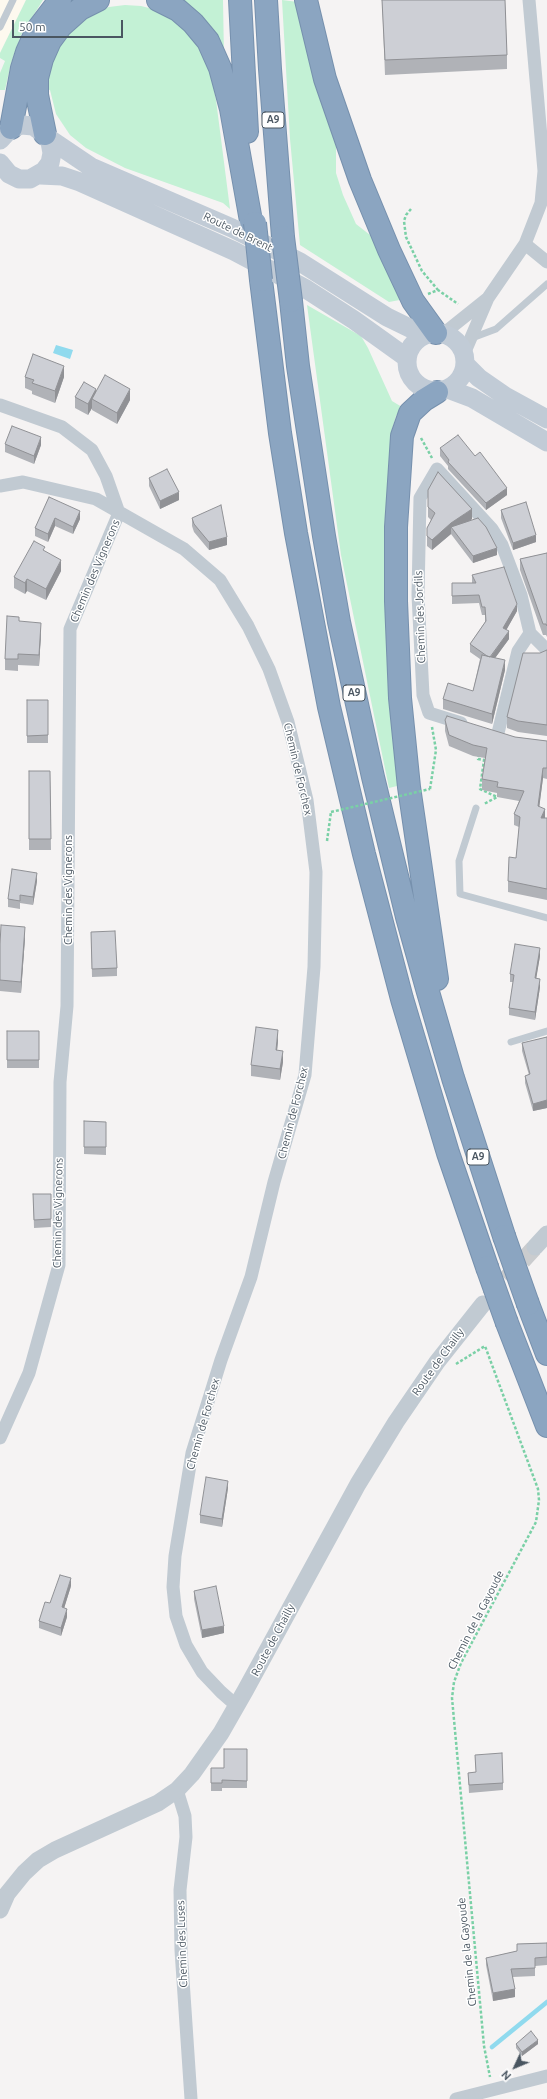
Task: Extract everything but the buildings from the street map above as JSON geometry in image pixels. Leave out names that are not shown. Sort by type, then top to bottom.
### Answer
[{"type":"highway","points":[[4,134],[27,52],[37,30],[60,0]]},
{"type":"highway","points":[[47,136],[37,95],[37,78],[42,59],[50,41],[61,26],[80,9],[98,0]]},
{"type":"highway","points":[[158,0],[178,10],[193,23],[208,41],[220,68],[231,108],[254,227]]},
{"type":"highway","points":[[306,0],[325,79],[360,180],[388,250],[413,301],[435,334]]},
{"type":"highway","name":"A9","points":[[266,1],[272,101],[283,237],[298,366],[324,536],[355,701],[407,917],[453,1078],[504,1236],[547,1354]]},
{"type":"highway","name":"A9","points":[[240,2],[248,150],[254,227],[279,426],[295,525],[331,714],[364,854],[402,999],[446,1145],[507,1323],[547,1426]]},
{"type":"highway","points":[[443,391],[424,400],[410,413],[402,436],[396,527],[396,601],[400,698],[409,787],[423,897],[453,1078]]},
{"type":"main road","name":"Route de Brent","points":[[4,134],[27,125],[38,128],[91,167],[232,228],[300,262],[387,317],[435,334]]},
{"type":"main road","points":[[40,174],[47,167],[51,158],[52,147],[47,136]]},
{"type":"main road","name":"Route de Brent","points":[[1,165],[9,174],[19,178],[30,179],[40,174],[62,176],[80,182],[234,251],[306,289],[354,320],[407,358]]},
{"type":"main road","points":[[547,419],[479,378],[467,352],[456,341],[435,334],[413,344],[407,358],[406,365],[411,379],[422,388],[472,398],[547,442]]},
{"type":"main road","points":[[443,391],[460,379],[467,352]]},
{"type":"street","points":[[467,352],[488,298],[525,244],[541,203],[544,171],[529,0]]},
{"type":"street","points":[[525,244],[547,262]]},
{"type":"street","points":[[435,334],[488,298]]},
{"type":"street","name":"Chemin des Vignerons","points":[[0,405],[62,427],[92,450],[106,476],[119,513],[70,629],[66,1006],[60,1082],[59,1265],[29,1373],[0,1438]]},
{"type":"street","points":[[438,469],[492,529],[502,545],[521,595],[530,632],[547,650]]},
{"type":"street","name":"Chemin des Jordils","points":[[429,713],[424,695],[418,595],[420,498],[438,469]]},
{"type":"street","name":"Chemin de Forchex","points":[[0,486],[23,482],[96,499],[184,549],[220,580],[248,626],[269,669],[288,722],[308,800],[315,865],[314,967],[305,1075],[274,1182],[251,1277],[221,1360],[192,1453],[175,1556],[173,1587],[176,1616],[186,1645],[202,1672],[237,1706]]},
{"type":"street","points":[[429,713],[504,736],[518,650],[530,632]]},
{"type":"street","points":[[535,1247],[547,1234]]},
{"type":"street","name":"Route de Chailly","points":[[0,1910],[7,1894],[24,1873],[38,1860],[55,1850],[152,1806],[177,1790],[205,1757],[237,1706],[358,1484],[396,1422],[437,1362],[483,1304]]},
{"type":"street","name":"Chemin des Luses","points":[[177,1790],[185,1816],[186,1837],[180,1890],[181,1950],[191,2099]]},
{"type":"street","points":[[456,2099],[547,2076]]},
{"type":"lane","points":[[0,27],[13,0]]},
{"type":"lane","points":[[467,352],[496,329],[547,284]]},
{"type":"lane","points":[[476,808],[458,861],[460,894],[547,918]]},
{"type":"lane","points":[[511,1042],[547,1031]]},
{"type":"path","points":[[411,209],[406,215],[404,221],[406,237],[422,271],[438,290]]},
{"type":"path","points":[[419,435],[438,469]]},
{"type":"path","points":[[326,847],[331,812],[430,788],[435,756],[435,745],[429,713]]},
{"type":"path","points":[[476,808],[497,796],[480,790],[484,760],[478,759],[480,729]]},
{"type":"path","name":"Chemin de la Gayoude","points":[[437,1362],[450,1368],[485,1346],[538,1489],[539,1500],[536,1522],[461,1663],[454,1682],[452,1698],[484,2046],[494,2089]]},
{"type":"shaded area","points":[[0,0],[26,0],[0,53]]},
{"type":"green space","points":[[26,0],[43,0],[21,35],[11,63],[5,90],[0,90],[0,73],[5,61],[0,58],[0,53]]},
{"type":"green space","points":[[177,0],[223,0],[224,57]]},
{"type":"green space","points":[[282,0],[298,2],[336,136],[336,173],[343,195],[356,224],[379,242],[405,299],[389,302],[300,245],[290,139]]},
{"type":"green space","points":[[125,5],[141,6],[161,11],[185,28],[201,49],[210,69],[216,100],[230,209],[223,203],[125,168],[86,148],[70,135],[56,114],[50,90],[45,89],[54,51],[75,25],[95,12],[109,7]]},
{"type":"green space","points":[[307,305],[361,336],[392,401],[402,407],[396,416],[391,433],[388,553],[401,785],[389,788],[341,555]]},
{"type":"water","points":[[56,345],[73,350],[70,359],[53,353]]},
{"type":"waterway","points":[[492,2047],[547,2002]]},
{"type":"tunnel","points":[[489,1298],[535,1247]]}]
